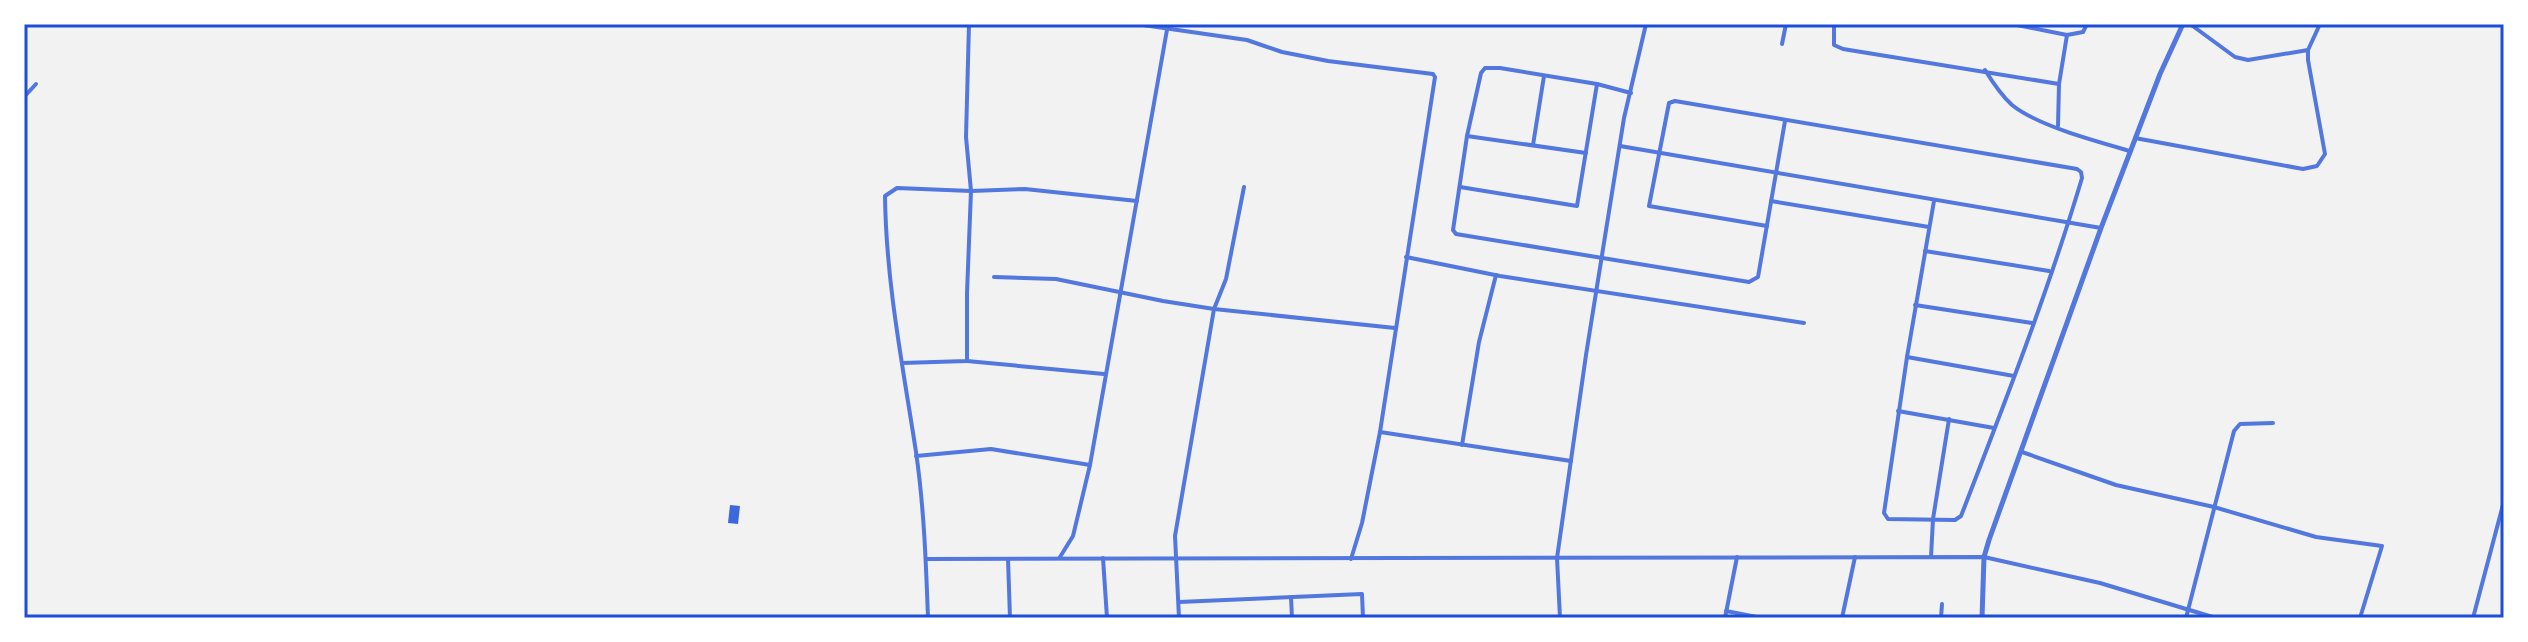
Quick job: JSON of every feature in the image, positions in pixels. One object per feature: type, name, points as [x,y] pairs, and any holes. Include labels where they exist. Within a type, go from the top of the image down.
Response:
[{"type":"street","points":[[967,361],[971,191],[966,137],[969,24]]},
{"type":"street","points":[[1136,24],[1247,40],[1282,52],[1328,61],[1433,74],[1436,81],[1380,432],[1362,523],[1351,559]]},
{"type":"street","points":[[1560,618],[1557,558],[1571,461],[1620,146],[1646,24]]},
{"type":"street","points":[[1782,44],[1786,24]]},
{"type":"street","points":[[1834,24],[1834,45],[1843,49],[2059,84]]},
{"type":"street","points":[[2012,24],[2067,35],[2083,32],[2087,24]]},
{"type":"street","points":[[1982,618],[1984,557],[2101,228],[2183,24]]},
{"type":"street","points":[[2190,24],[2235,57],[2248,60],[2308,50]]},
{"type":"street","points":[[2135,138],[2303,169],[2317,166],[2325,154],[2308,50],[2320,24]]},
{"type":"street","points":[[1059,558],[1073,536],[1090,465],[1167,27]]},
{"type":"street","points":[[2058,126],[2059,84],[2067,35]]},
{"type":"street","points":[[1631,93],[1597,84],[1485,68],[1481,73],[1467,136],[1453,230],[1456,234],[1749,282],[1758,277],[1785,121]]},
{"type":"street","points":[[1985,70],[1996,89],[2028,115],[2081,138],[2130,151]]},
{"type":"street","points":[[1532,145],[1544,76]]},
{"type":"street","points":[[24,97],[36,84]]},
{"type":"street","points":[[1460,187],[1577,206],[1597,84]]},
{"type":"street","points":[[1767,226],[1649,206],[1672,101],[2081,172],[2069,222],[2016,376],[1961,516],[1955,520],[1884,517],[1898,411],[1934,201]]},
{"type":"street","points":[[1467,136],[1586,153]]},
{"type":"street","points":[[1620,146],[2101,228]]},
{"type":"street","points":[[1179,618],[1175,536],[1214,309],[1226,279],[1244,187]]},
{"type":"street","points":[[928,618],[916,456],[886,250],[885,196],[897,188],[971,191],[1025,189],[1137,201]]},
{"type":"street","points":[[1771,201],[1929,227]]},
{"type":"street","points":[[1925,251],[2050,271]]},
{"type":"street","points":[[1406,257],[1496,275],[1804,323]]},
{"type":"street","points":[[24,267],[24,277]]},
{"type":"street","points":[[1462,445],[1479,342],[1496,275]]},
{"type":"street","points":[[994,277],[1056,279],[1214,309],[1395,328]]},
{"type":"street","points":[[1915,305],[2033,323]]},
{"type":"street","points":[[1907,357],[2016,376]]},
{"type":"street","points":[[902,363],[967,361],[1105,374]]},
{"type":"street","points":[[1898,411],[1995,429]]},
{"type":"street","points":[[1931,557],[1933,519],[1949,419]]},
{"type":"street","points":[[2186,618],[2234,431],[2240,424],[2273,423]]},
{"type":"street","points":[[1380,432],[1571,461]]},
{"type":"street","points":[[916,456],[991,449],[1090,465]]},
{"type":"street","points":[[2022,452],[2116,485],[2214,507],[2316,537],[2382,546],[2360,618]]},
{"type":"street","points":[[2473,618],[2504,501]]},
{"type":"street","points":[[1725,618],[1737,557]]},
{"type":"street","points":[[1842,618],[1855,557]]},
{"type":"street","points":[[926,559],[1984,557],[2100,583],[2216,618]]},
{"type":"street","points":[[1103,558],[1107,618]]},
{"type":"street","points":[[1008,559],[1010,618]]},
{"type":"street","points":[[1179,602],[1362,594],[1363,618]]},
{"type":"street","points":[[1291,597],[1292,618]]},
{"type":"street","points":[[1941,618],[1942,604]]},
{"type":"street","points":[[1726,611],[1762,618]]},
{"type":"building","points":[[730,505],[740,506],[738,524],[728,523]]}]
